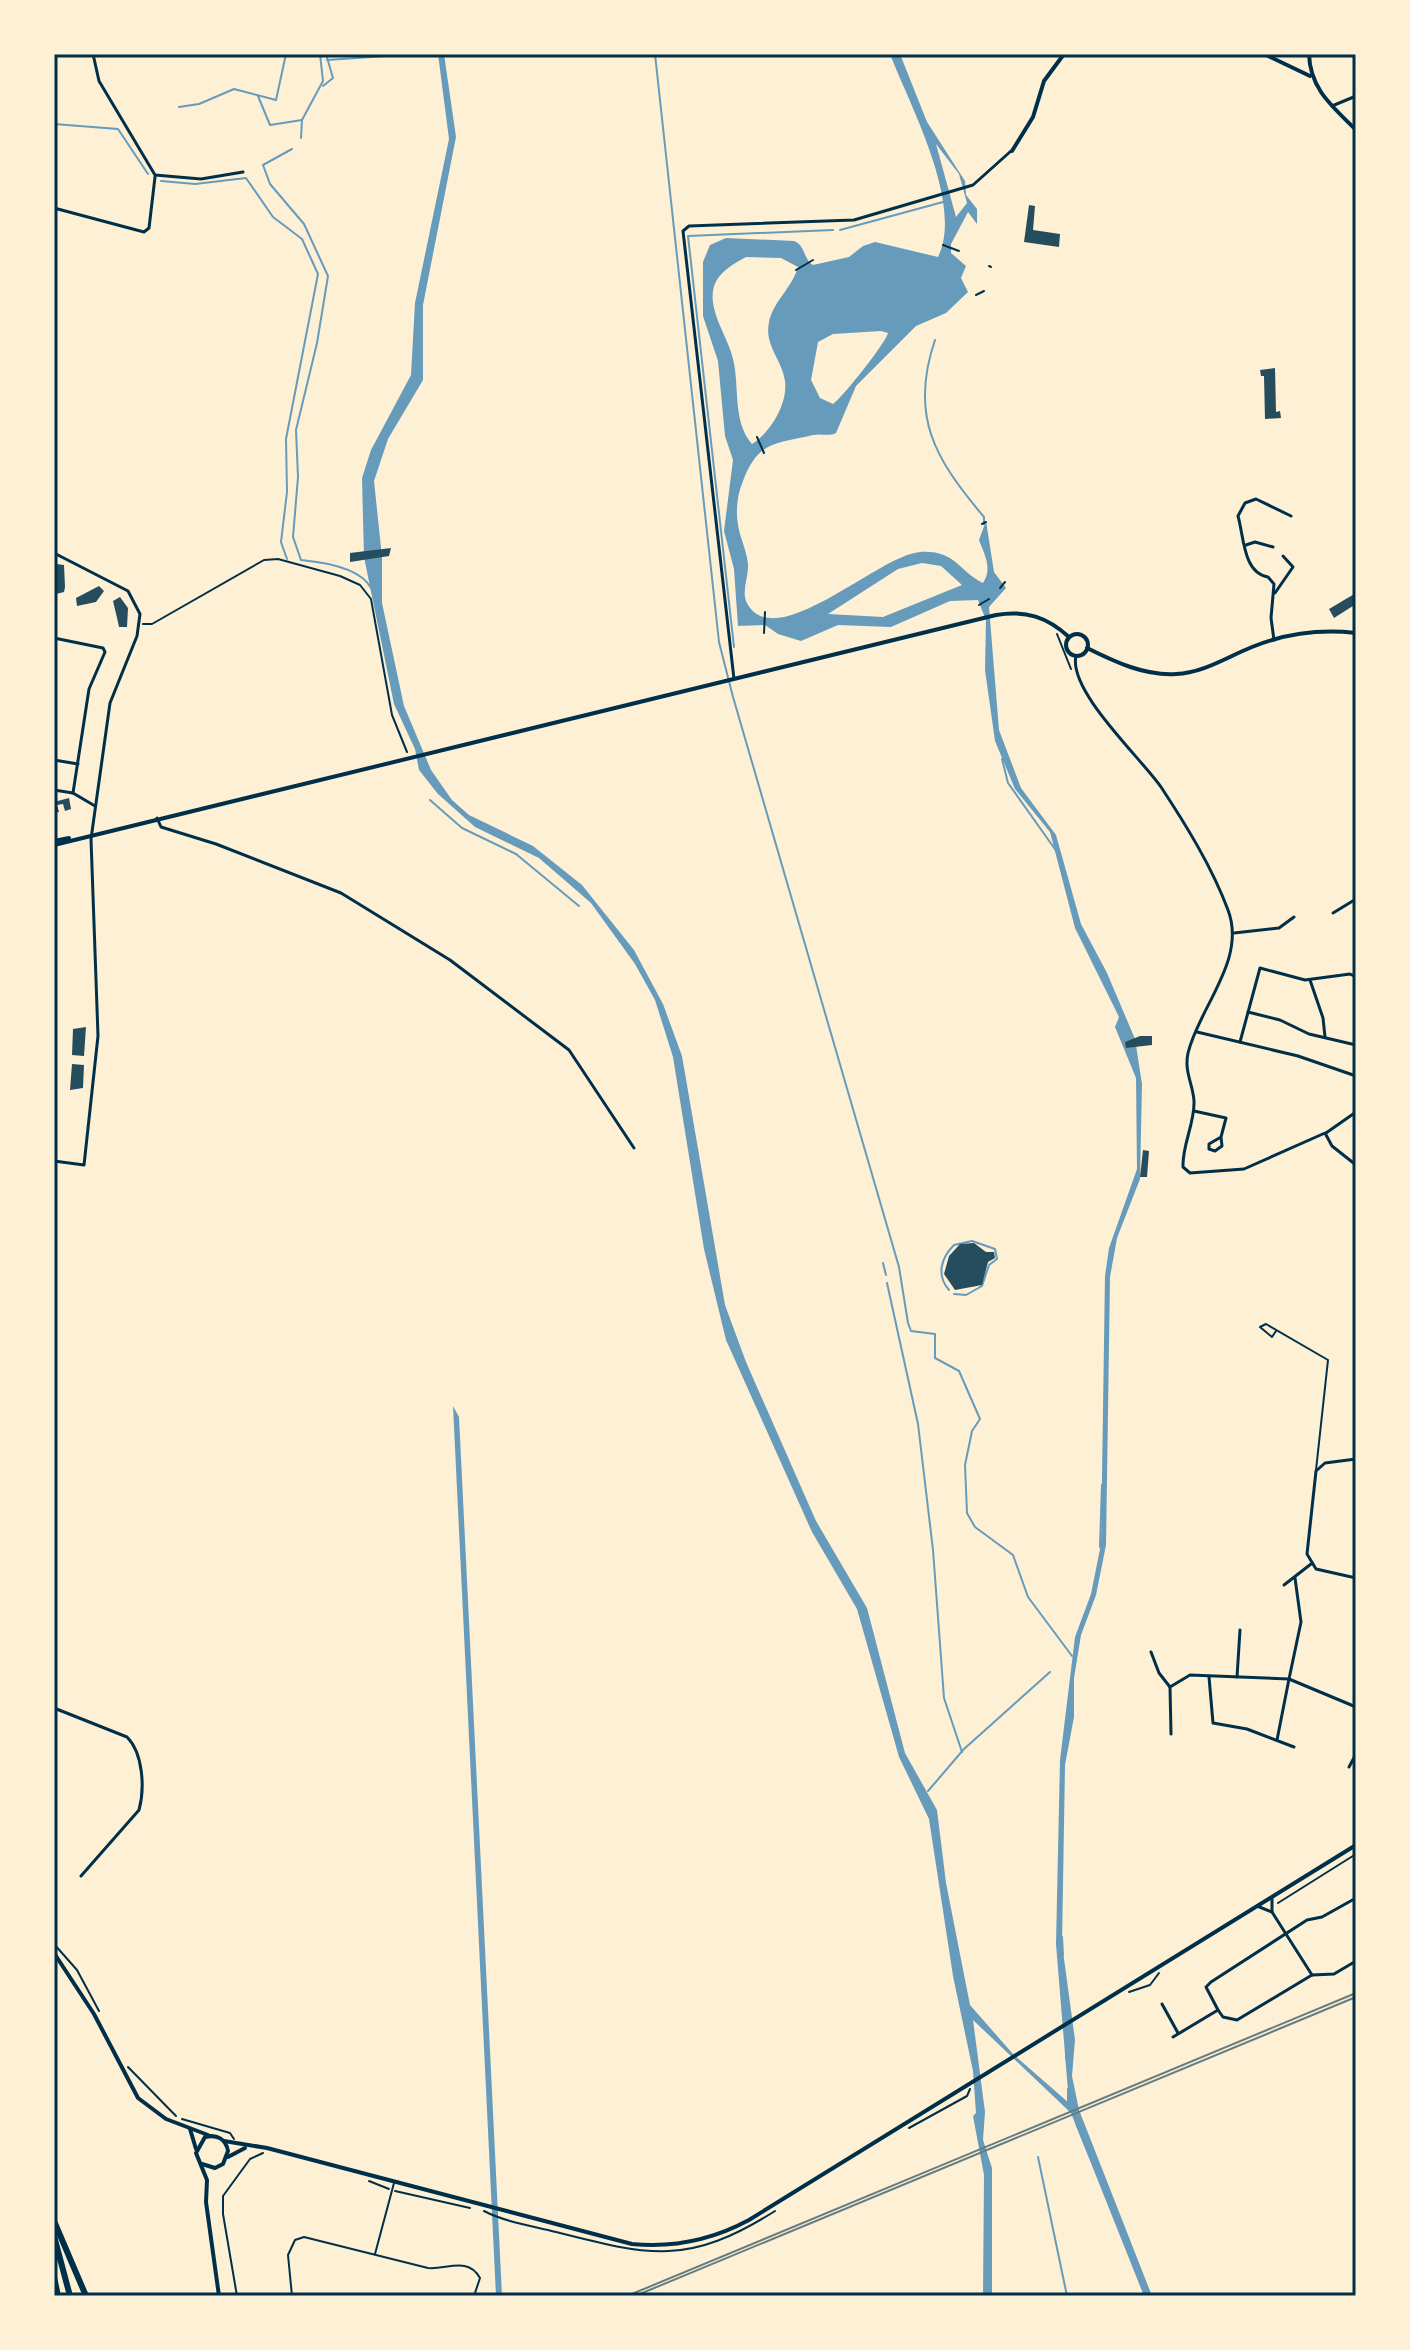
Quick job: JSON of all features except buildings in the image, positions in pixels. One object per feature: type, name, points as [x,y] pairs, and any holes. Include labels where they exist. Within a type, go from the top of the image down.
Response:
[{"type":"highway","points":[[54,2221],[86,2296]]},
{"type":"highway","points":[[54,2236],[70,2296]]},
{"type":"highway","points":[[54,2277],[58,2296]]},
{"type":"main road","points":[[1012,151],[1033,117],[1044,81],[1064,54]]},
{"type":"main road","points":[[1264,54],[1310,76],[1332,106],[1356,130]]},
{"type":"main road","points":[[1309,54],[1310,76]]},
{"type":"main road","points":[[54,843],[996,615],[1034,615],[1050,621],[1069,637],[1082,635],[1087,648],[1139,670],[1175,674],[1203,669],[1274,640],[1311,633],[1356,633]]},
{"type":"main road","points":[[1069,637],[1067,651],[1076,656],[1087,648]]},
{"type":"main road","points":[[54,1953],[94,2014],[138,2098],[166,2119],[236,2148],[251,2146],[632,2244],[666,2246],[706,2239],[749,2220],[1356,1845]]},
{"type":"main road","points":[[189,2127],[207,2180],[206,2202],[219,2296]]},
{"type":"main road","points":[[196,2149],[201,2140],[210,2136]]},
{"type":"main road","points":[[224,2141],[228,2151],[225,2161]]},
{"type":"main road","points":[[207,2180],[236,2148]]},
{"type":"main road","points":[[202,2164],[219,2167]]},
{"type":"street","points":[[54,208],[147,231],[155,175],[99,81],[93,54]]},
{"type":"street","points":[[1332,106],[1356,96]]},
{"type":"street","points":[[734,679],[682,233],[689,226],[835,223],[968,187],[1012,151]]},
{"type":"street","points":[[155,175],[201,179],[243,172]]},
{"type":"street","points":[[1274,640],[1274,584],[1250,567],[1238,516],[1245,503],[1256,499],[1291,516]]},
{"type":"street","points":[[1246,545],[1255,542],[1273,547]]},
{"type":"street","points":[[54,553],[128,591],[138,604],[140,624],[110,703],[92,833],[98,1036],[84,1165],[54,1161]]},
{"type":"street","points":[[1272,596],[1293,567],[1283,556]]},
{"type":"street","points":[[54,638],[103,648],[105,652],[89,689],[73,793]]},
{"type":"street","points":[[1076,656],[1075,669],[1104,717],[1152,775],[1213,875],[1233,933],[1229,956],[1186,1066],[1194,1111],[1183,1161],[1186,1171],[1221,1173],[1244,1169],[1325,1133],[1356,1112]]},
{"type":"street","points":[[54,760],[78,764]]},
{"type":"street","points":[[54,790],[73,793],[95,806]]},
{"type":"street","points":[[157,818],[161,827],[169,831],[216,844],[341,893],[450,960],[569,1050],[634,1148]]},
{"type":"street","points":[[1333,913],[1356,899]]},
{"type":"street","points":[[1233,933],[1279,928],[1294,917]]},
{"type":"street","points":[[1240,1042],[1260,968],[1310,980],[1350,974],[1356,977]]},
{"type":"street","points":[[1310,980],[1323,1018],[1325,1037]]},
{"type":"street","points":[[1248,1012],[1356,1045]]},
{"type":"street","points":[[1197,1032],[1298,1056],[1356,1076]]},
{"type":"street","points":[[1194,1111],[1226,1118],[1221,1137]]},
{"type":"street","points":[[1325,1133],[1332,1146],[1356,1165]]},
{"type":"street","points":[[1311,1564],[1307,1554],[1316,1471],[1325,1463],[1356,1459]]},
{"type":"street","points":[[1311,1564],[1356,1578]]},
{"type":"street","points":[[1284,1585],[1311,1564]]},
{"type":"street","points":[[1277,1740],[1301,1622],[1295,1578]]},
{"type":"street","points":[[1237,1677],[1240,1630]]},
{"type":"street","points":[[1151,1652],[1170,1687],[1171,1734]]},
{"type":"street","points":[[1170,1687],[1190,1675],[1289,1679],[1356,1707]]},
{"type":"street","points":[[1209,1677],[1213,1723],[1294,1747]]},
{"type":"street","points":[[54,1708],[127,1737],[135,1745],[139,1760],[142,1798],[139,1810],[81,1876]]},
{"type":"street","points":[[1349,1767],[1356,1754]]},
{"type":"street","points":[[1272,1897],[1273,1909],[1312,1975]]},
{"type":"street","points":[[1356,1898],[1286,1933],[1206,1987],[1223,2017],[1237,2020],[1312,1975],[1334,1974],[1356,1961]]},
{"type":"street","points":[[1257,1906],[1273,1909]]},
{"type":"street","points":[[1162,2004],[1178,2033]]},
{"type":"street","points":[[1173,2037],[1218,2010]]},
{"type":"lane","points":[[1276,1331],[1328,1360],[1316,1471]]},
{"type":"lane","points":[[375,2254],[395,2182]]},
{"type":"lane","points":[[292,2296],[288,2255],[295,2240],[315,2239],[428,2268],[439,2270],[454,2264],[469,2267],[480,2278],[474,2296]]},
{"type":"path","points":[[943,245],[959,251]]},
{"type":"path","points":[[796,270],[813,260]]},
{"type":"path","points":[[976,295],[984,291]]},
{"type":"path","points":[[757,437],[764,453]]},
{"type":"path","points":[[140,624],[152,624],[230,577],[271,559],[351,580],[371,599],[392,715],[409,757]]},
{"type":"path","points":[[1000,588],[1005,582]]},
{"type":"path","points":[[979,605],[989,599]]},
{"type":"path","points":[[764,633],[765,612]]},
{"type":"path","points":[[1051,628],[1061,640],[1071,669],[1075,669]]},
{"type":"path","points":[[1273,1909],[1356,1854]]},
{"type":"path","points":[[54,1944],[77,1970],[105,2023]]},
{"type":"path","points":[[1126,1994],[1150,1985],[1158,1974]]},
{"type":"path","points":[[127,2066],[172,2115],[230,2133],[236,2148],[249,2161]]},
{"type":"path","points":[[909,2128],[967,2096],[970,2086]]},
{"type":"path","points":[[237,2296],[222,2207],[225,2190],[249,2161],[267,2152]]},
{"type":"path","points":[[365,2180],[629,2251],[666,2253],[719,2242],[781,2207]]},
{"type":"water","points":[[438,54],[444,54],[456,137],[423,305],[423,380],[388,439],[374,481],[382,557],[382,603],[404,706],[431,770],[452,800],[469,815],[533,846],[582,885],[634,950],[663,1004],[682,1056],[725,1305],[746,1362],[816,1521],[867,1608],[905,1753],[937,1810],[946,1883],[970,2005],[1013,2054],[1069,2103],[1056,1944],[1060,1760],[1075,1637],[1091,1594],[1101,1544],[1105,1276],[1109,1248],[1137,1169],[1136,1078],[1115,1027],[1119,1017],[1075,928],[1050,832],[1015,789],[995,741],[985,670],[986,620],[978,600],[950,601],[891,627],[838,625],[801,641],[778,634],[765,625],[738,626],[734,569],[724,531],[733,460],[725,436],[718,361],[703,316],[703,262],[710,245],[726,238],[794,241],[813,265],[849,257],[863,246],[875,242],[938,257],[944,235],[940,183],[921,127],[890,54],[900,54],[927,122],[965,181],[966,195],[977,209],[977,224],[968,212],[951,244],[951,253],[966,266],[961,278],[968,292],[946,313],[916,326],[856,386],[836,433],[788,440],[762,451],[749,468],[741,487],[737,521],[748,564],[745,590],[748,605],[762,617],[782,617],[805,610],[880,568],[920,552],[942,554],[983,583],[987,566],[979,540],[986,521],[994,572],[1006,588],[989,607],[999,730],[1021,788],[1056,835],[1081,924],[1107,973],[1135,1039],[1142,1084],[1140,1179],[1117,1238],[1110,1277],[1106,1545],[1096,1595],[1081,1635],[1074,1678],[1074,1717],[1065,1765],[1062,1944],[1075,2040],[1072,2076],[1079,2110],[1152,2296],[1144,2296],[1071,2113],[973,2020],[985,2112],[983,2140],[992,2168],[992,2296],[983,2296],[984,2175],[973,2116],[976,2113],[973,2071],[953,1976],[929,1819],[899,1757],[857,1609],[812,1532],[726,1340],[704,1249],[673,1057],[655,1000],[635,964],[591,903],[539,858],[475,827],[438,794],[419,770],[415,749],[394,704],[364,557],[362,478],[371,450],[411,375],[415,303],[449,139]],"holes":[[[936,144],[959,174],[967,203],[956,217]],[[746,257],[781,258],[798,267],[774,308],[768,331],[785,381],[784,399],[771,425],[752,444],[739,414],[733,359],[713,305],[714,286],[727,269]],[[888,333],[863,370],[833,404],[820,398],[811,380],[818,342],[833,334]],[[922,563],[941,566],[962,585],[883,617],[828,614],[898,569]]]},
{"type":"water","points":[[453,1406],[459,1417],[502,2296],[496,2296]]},
{"type":"waterway","points":[[179,107],[199,104],[234,89],[276,100],[286,54]]},
{"type":"waterway","points":[[301,138],[302,120],[323,81],[320,54]]},
{"type":"waterway","points":[[323,86],[333,78],[326,54]]},
{"type":"waterway","points":[[327,60],[416,54]]},
{"type":"waterway","points":[[655,54],[719,642],[733,697],[899,1267],[908,1323],[911,1331],[935,1334],[935,1358],[959,1371],[980,1419],[972,1431],[965,1465],[967,1513],[975,1527],[1013,1555],[1028,1597],[1072,1656]]},
{"type":"waterway","points":[[258,96],[270,125],[302,120]]},
{"type":"waterway","points":[[54,124],[118,129],[148,174]]},
{"type":"waterway","points":[[292,149],[263,165],[270,184],[304,224],[328,276],[317,343],[296,430],[298,477],[293,537],[301,560],[350,570],[371,588]]},
{"type":"waterway","points":[[161,181],[195,184],[246,178],[273,217],[302,239],[318,274],[286,439],[287,492],[281,542],[287,559]]},
{"type":"waterway","points":[[840,230],[943,202]]},
{"type":"waterway","points":[[734,647],[688,236],[833,230]]},
{"type":"waterway","points":[[935,340],[925,392],[931,435],[952,476],[984,517],[984,524]]},
{"type":"waterway","points":[[1002,759],[1008,783],[1057,852]]},
{"type":"waterway","points":[[430,800],[462,828],[516,854],[579,906]]},
{"type":"waterway","points":[[949,1290],[941,1273],[946,1255],[954,1245],[972,1241],[995,1249],[997,1259],[989,1265],[982,1286],[966,1295],[954,1294]]},
{"type":"waterway","points":[[883,1263],[886,1275]]},
{"type":"waterway","points":[[887,1283],[918,1424],[933,1550],[944,1698],[962,1752]]},
{"type":"waterway","points":[[1100,1547],[1102,1485]]},
{"type":"waterway","points":[[928,1791],[964,1749],[1050,1672]]},
{"type":"waterway","points":[[1062,1937],[1063,1955]]},
{"type":"waterway","points":[[1066,2029],[1066,2059]]},
{"type":"waterway","points":[[1068,2089],[1068,2103]]},
{"type":"waterway","points":[[1076,2123],[1092,2162]]},
{"type":"waterway","points":[[1038,2157],[1067,2296]]},
{"type":"tram line","points":[[627,2296],[1356,1993]]},
{"type":"railway","points":[[635,2296],[1356,1997]]}]
